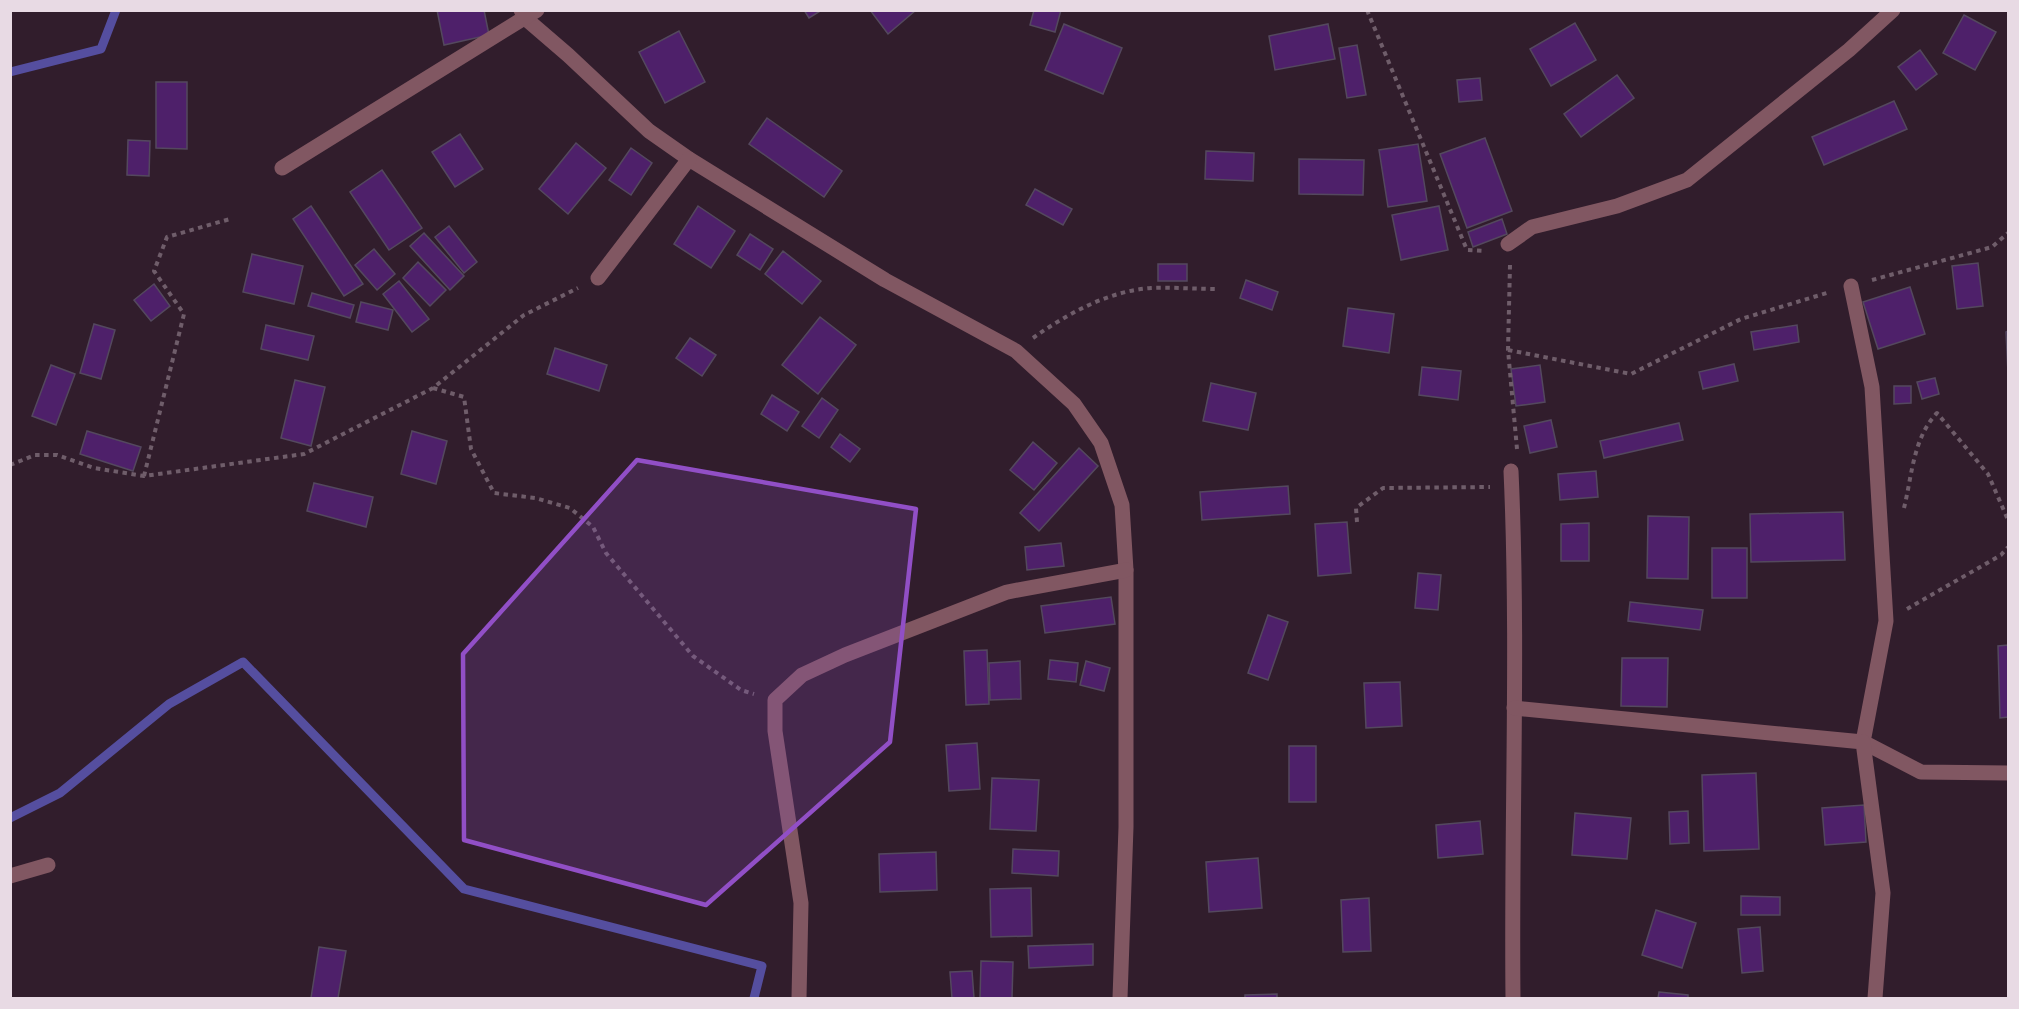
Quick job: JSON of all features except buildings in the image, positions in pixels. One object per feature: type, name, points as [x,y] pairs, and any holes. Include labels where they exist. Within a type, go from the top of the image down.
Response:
[{"type":"street","points":[[1508,244],[1532,227],[1617,206],[1687,180],[1849,50],[1893,10]]},
{"type":"street","points":[[282,168],[528,13],[568,55],[649,131],[689,159],[885,280],[1016,351],[1074,404],[1101,444],[1122,505],[1126,570],[1126,827],[1120,999]]},
{"type":"street","points":[[598,278],[689,159]]},
{"type":"street","points":[[1851,286],[1872,387],[1886,621],[1863,742],[1883,893],[1875,999]]},
{"type":"street","points":[[1512,471],[1513,999]]},
{"type":"street","points":[[799,999],[801,903],[775,731],[775,700],[802,675],[845,655],[1007,592],[1126,570]]},
{"type":"street","points":[[1514,708],[1863,742],[1921,771],[2008,773]]},
{"type":"street","points":[[10,876],[48,865]]},
{"type":"path","points":[[1357,522],[1356,508],[1383,488],[1501,487],[1512,471],[1517,451],[1508,350],[1512,281],[1508,244],[1485,251],[1467,250],[1367,10]]},
{"type":"path","points":[[144,476],[184,314],[154,271],[167,237],[230,219]]},
{"type":"path","points":[[1508,350],[1631,374],[1741,319],[1992,247],[2008,233]]},
{"type":"path","points":[[10,465],[35,455],[57,455],[94,468],[144,476],[304,454],[433,388],[524,315],[598,278]]},
{"type":"path","points":[[1016,351],[1069,315],[1112,297],[1150,288],[1216,290]]},
{"type":"path","points":[[433,388],[464,397],[471,449],[494,493],[536,498],[570,508],[593,527],[606,552],[693,656],[741,690],[775,700]]},
{"type":"path","points":[[1903,513],[1915,455],[1928,422],[1937,413],[1988,474],[2008,520]]},
{"type":"path","points":[[1886,621],[2001,555],[2008,547]]},
{"type":"highlighted area","points":[[637,460],[916,509],[890,742],[706,905],[464,840],[463,654]]},
{"type":"waterway","points":[[10,72],[101,49],[116,10]]},
{"type":"waterway","points":[[10,818],[60,793],[169,704],[243,662],[464,889],[762,966],[754,998]]}]
